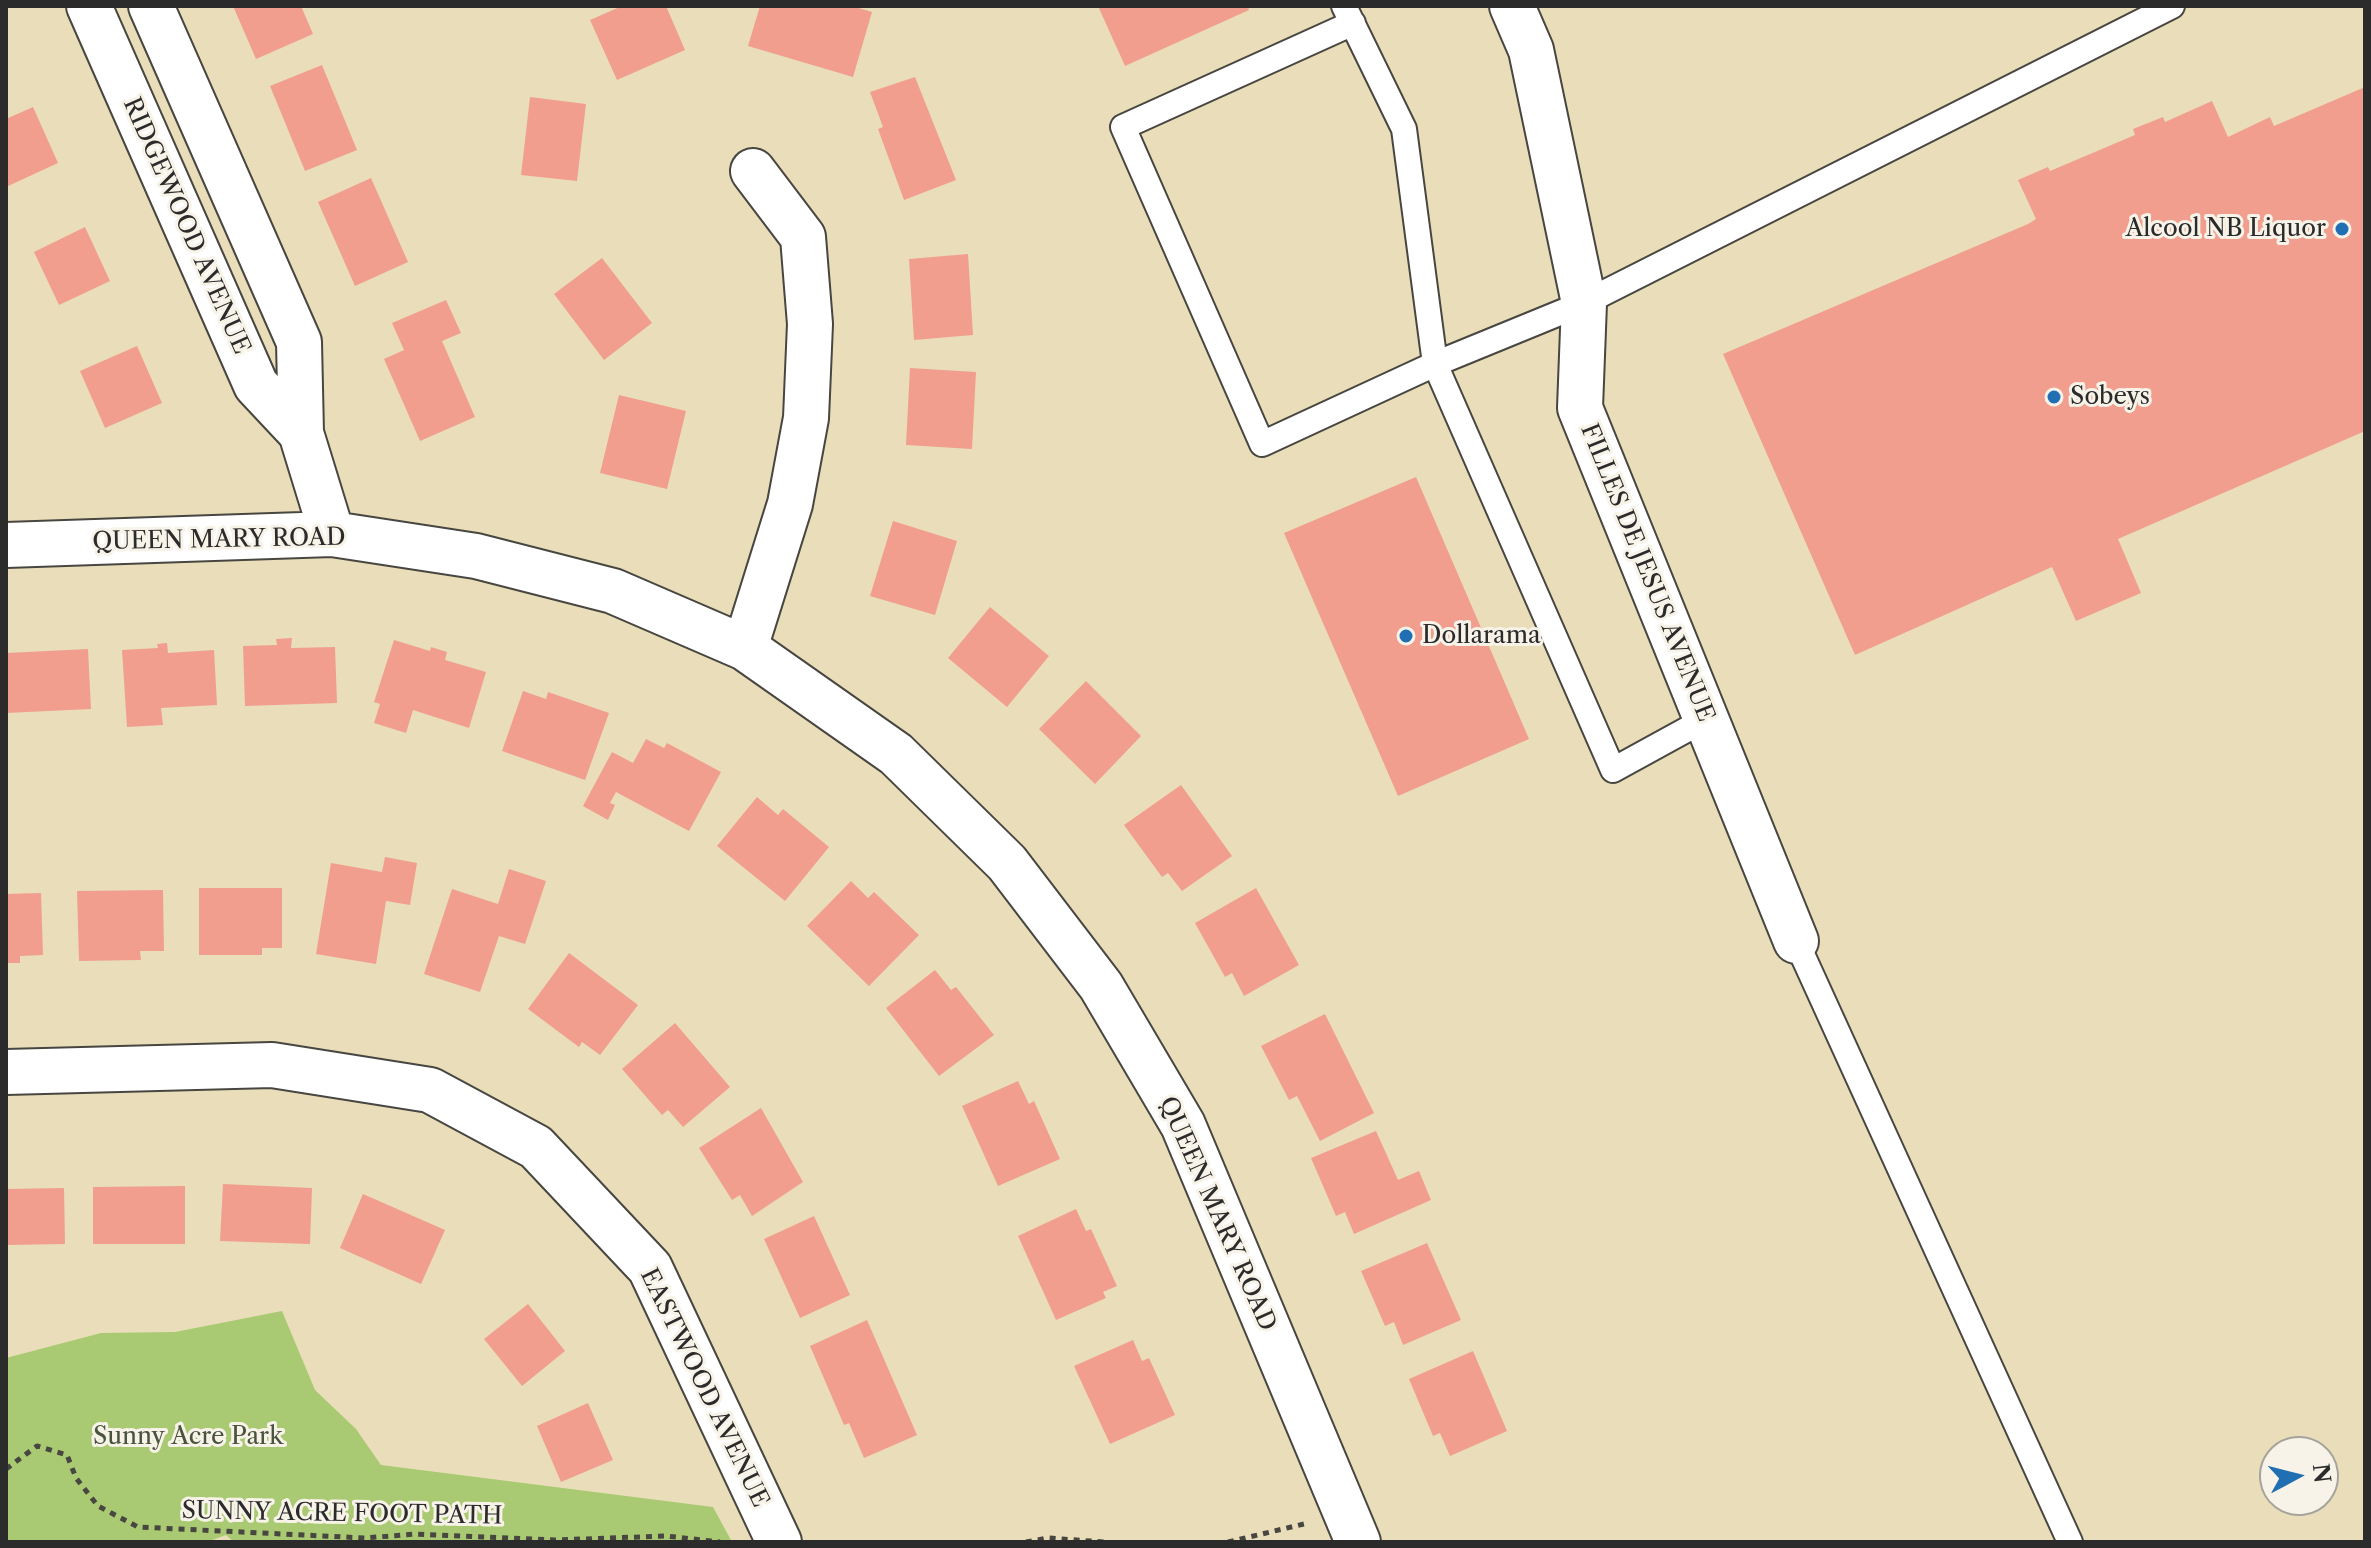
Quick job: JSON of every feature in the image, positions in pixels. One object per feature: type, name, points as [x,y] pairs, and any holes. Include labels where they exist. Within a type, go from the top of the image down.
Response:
[{"type":"street","name":"RIDGEWOOD AVENUE","points":[[89,6],[256,385],[301,433]]},
{"type":"street","name":"RIDGEWOOD AVENUE","points":[[151,6],[299,342],[301,433],[332,534]]},
{"type":"street","name":"FILLES DE JESUS AVENUE","points":[[1512,6],[1531,50],[1584,303],[1580,408],[1796,941]]},
{"type":"street","points":[[745,648],[790,504],[806,418],[810,324],[803,237],[753,171]]},
{"type":"street","name":"QUEEN MARY ROAD","points":[[6,545],[332,534],[476,556],[613,591],[745,648],[896,754],[1007,863],[1101,986],[1183,1125],[1352,1528]]},
{"type":"street","name":"EASTWOOD AVENUE","points":[[6,1072],[272,1065],[430,1090],[536,1147],[650,1268],[779,1542]]},
{"type":"lane","points":[[1706,719],[1613,770],[1435,364],[1404,129],[1349,15],[1123,127],[1262,444],[1435,364],[1584,303],[2172,6]]},
{"type":"lane","points":[[1796,941],[2070,1542]]},
{"type":"path","name":"SUNNY ACRE FOOT PATH","points":[[6,1469],[37,1446],[67,1455],[76,1478],[98,1506],[138,1527],[365,1538],[415,1534],[555,1540],[666,1536],[720,1542]]},
{"type":"path","points":[[1228,1542],[1268,1535],[1352,1528]]},
{"type":"path","points":[[1026,1542],[1048,1538],[1105,1542]]},
{"type":"green space","name":"Sunny Acre Park","points":[[282,1311],[315,1390],[356,1429],[381,1465],[713,1507],[732,1542],[234,1542],[226,1535],[207,1542],[6,1542],[6,1358],[101,1333],[175,1332]]},
{"type":"building","points":[[233,6],[301,6],[313,34],[256,59]]},
{"type":"building","points":[[622,6],[666,6],[685,50],[617,80],[590,20]]},
{"type":"building","points":[[760,6],[852,6],[872,12],[853,77],[748,46]]},
{"type":"building","points":[[1098,6],[1248,6],[1249,10],[1125,66]]},
{"type":"building","points":[[322,65],[357,150],[305,171],[270,86]]},
{"type":"building","points":[[915,77],[956,180],[904,200],[878,129],[883,127],[870,92]]},
{"type":"building","name":"Sobeys","points":[[2365,87],[2365,431],[2118,539],[2141,593],[2076,621],[2052,567],[1855,655],[1723,354],[2028,224],[2036,219],[2018,180],[2048,167],[2050,171],[2135,135],[2133,129],[2163,117],[2165,122],[2212,101],[2228,137],[2270,117],[2274,126]]},
{"type":"building","points":[[530,97],[586,104],[577,181],[521,175]]},
{"type":"building","points":[[33,107],[58,163],[6,187],[6,119]]},
{"type":"building","points":[[371,178],[408,262],[355,286],[318,202]]},
{"type":"building","points":[[85,227],[110,281],[59,305],[34,252]]},
{"type":"building","points":[[968,254],[973,335],[914,340],[909,259]]},
{"type":"building","points":[[602,258],[652,323],[604,360],[554,294]]},
{"type":"building","points":[[446,300],[461,333],[442,341],[475,417],[420,441],[384,359],[404,350],[392,323]]},
{"type":"building","points":[[137,346],[162,403],[105,428],[80,371]]},
{"type":"building","points":[[910,368],[976,372],[972,449],[906,445]]},
{"type":"building","points":[[619,395],[686,411],[667,489],[600,473]]},
{"type":"building","name":"Dollarama","points":[[1416,477],[1529,739],[1398,796],[1284,533]]},
{"type":"building","points":[[893,521],[957,541],[935,615],[870,596]]},
{"type":"building","points":[[990,607],[1049,656],[1007,707],[948,658]]},
{"type":"building","points":[[292,638],[291,648],[335,647],[337,703],[245,706],[243,646],[277,645],[276,639]]},
{"type":"building","points":[[394,640],[430,651],[431,647],[447,652],[445,660],[486,672],[469,728],[413,710],[406,733],[374,723],[380,704],[374,702]]},
{"type":"building","points":[[167,643],[168,653],[214,650],[217,705],[161,708],[163,725],[127,727],[122,650],[158,648],[157,644]]},
{"type":"building","points":[[88,649],[91,709],[6,713],[6,653]]},
{"type":"building","points":[[1086,681],[1141,736],[1095,784],[1039,729]]},
{"type":"building","points":[[523,691],[546,699],[548,692],[609,713],[585,780],[502,751]]},
{"type":"building","points":[[646,739],[664,748],[667,743],[721,772],[689,831],[616,792],[610,803],[615,805],[608,820],[583,806],[612,752],[633,763]]},
{"type":"building","points":[[1181,785],[1232,856],[1182,891],[1168,873],[1162,877],[1124,825]]},
{"type":"building","points":[[757,797],[778,815],[783,809],[829,847],[785,901],[717,846]]},
{"type":"building","points":[[385,857],[417,863],[410,905],[386,901],[376,964],[316,954],[331,863],[382,872]]},
{"type":"building","points":[[509,869],[546,881],[525,944],[499,936],[480,992],[424,974],[452,889],[498,904]]},
{"type":"building","points":[[851,881],[868,898],[874,892],[919,935],[869,986],[807,926]]},
{"type":"building","points":[[199,888],[282,888],[282,948],[262,948],[262,955],[199,955]]},
{"type":"building","points":[[1256,888],[1299,965],[1244,996],[1232,973],[1225,977],[1195,923]]},
{"type":"building","points":[[163,890],[164,951],[140,951],[141,960],[79,961],[77,891]]},
{"type":"building","points":[[41,893],[43,955],[20,956],[20,963],[6,963],[6,894]]},
{"type":"building","points":[[569,953],[638,1005],[600,1055],[582,1042],[579,1047],[528,1009]]},
{"type":"building","points":[[935,970],[951,990],[956,987],[994,1035],[939,1076],[886,1008]]},
{"type":"building","points":[[1325,1014],[1374,1113],[1320,1141],[1297,1096],[1289,1100],[1261,1046]]},
{"type":"building","points":[[675,1023],[730,1087],[683,1127],[668,1110],[662,1115],[622,1069]]},
{"type":"building","points":[[1018,1081],[1029,1104],[1034,1101],[1060,1159],[998,1186],[962,1106]]},
{"type":"building","points":[[761,1108],[803,1182],[752,1216],[740,1195],[732,1200],[699,1148]]},
{"type":"building","points":[[1376,1131],[1398,1180],[1419,1171],[1431,1200],[1354,1234],[1345,1212],[1336,1216],[1311,1158]]},
{"type":"building","points":[[223,1184],[312,1188],[310,1244],[220,1241]]},
{"type":"building","points":[[185,1186],[185,1244],[93,1244],[93,1187]]},
{"type":"building","points":[[64,1188],[65,1244],[6,1245],[6,1189]]},
{"type":"building","points":[[363,1194],[445,1230],[421,1284],[340,1248]]},
{"type":"building","points":[[1076,1209],[1086,1231],[1091,1229],[1117,1286],[1103,1292],[1106,1298],[1056,1320],[1018,1236]]},
{"type":"building","points":[[814,1216],[850,1295],[800,1318],[764,1239]]},
{"type":"building","points":[[1427,1243],[1461,1320],[1403,1345],[1394,1322],[1385,1326],[1361,1271]]},
{"type":"building","points":[[528,1304],[565,1351],[522,1386],[484,1339]]},
{"type":"building","points":[[867,1320],[917,1435],[864,1458],[849,1423],[844,1425],[810,1346]]},
{"type":"building","points":[[1133,1340],[1142,1361],[1149,1358],[1175,1415],[1110,1444],[1074,1366]]},
{"type":"building","points":[[1473,1351],[1507,1431],[1450,1456],[1440,1433],[1433,1436],[1409,1379]]},
{"type":"building","points":[[588,1403],[613,1460],[561,1482],[537,1426]]},
{"type":"place","name":"Alcool NB Liquor","points":[[2342,229]]},
{"type":"place","name":"Sobeys","points":[[2054,397]]},
{"type":"place","name":"Dollarama","points":[[1406,636]]}]
